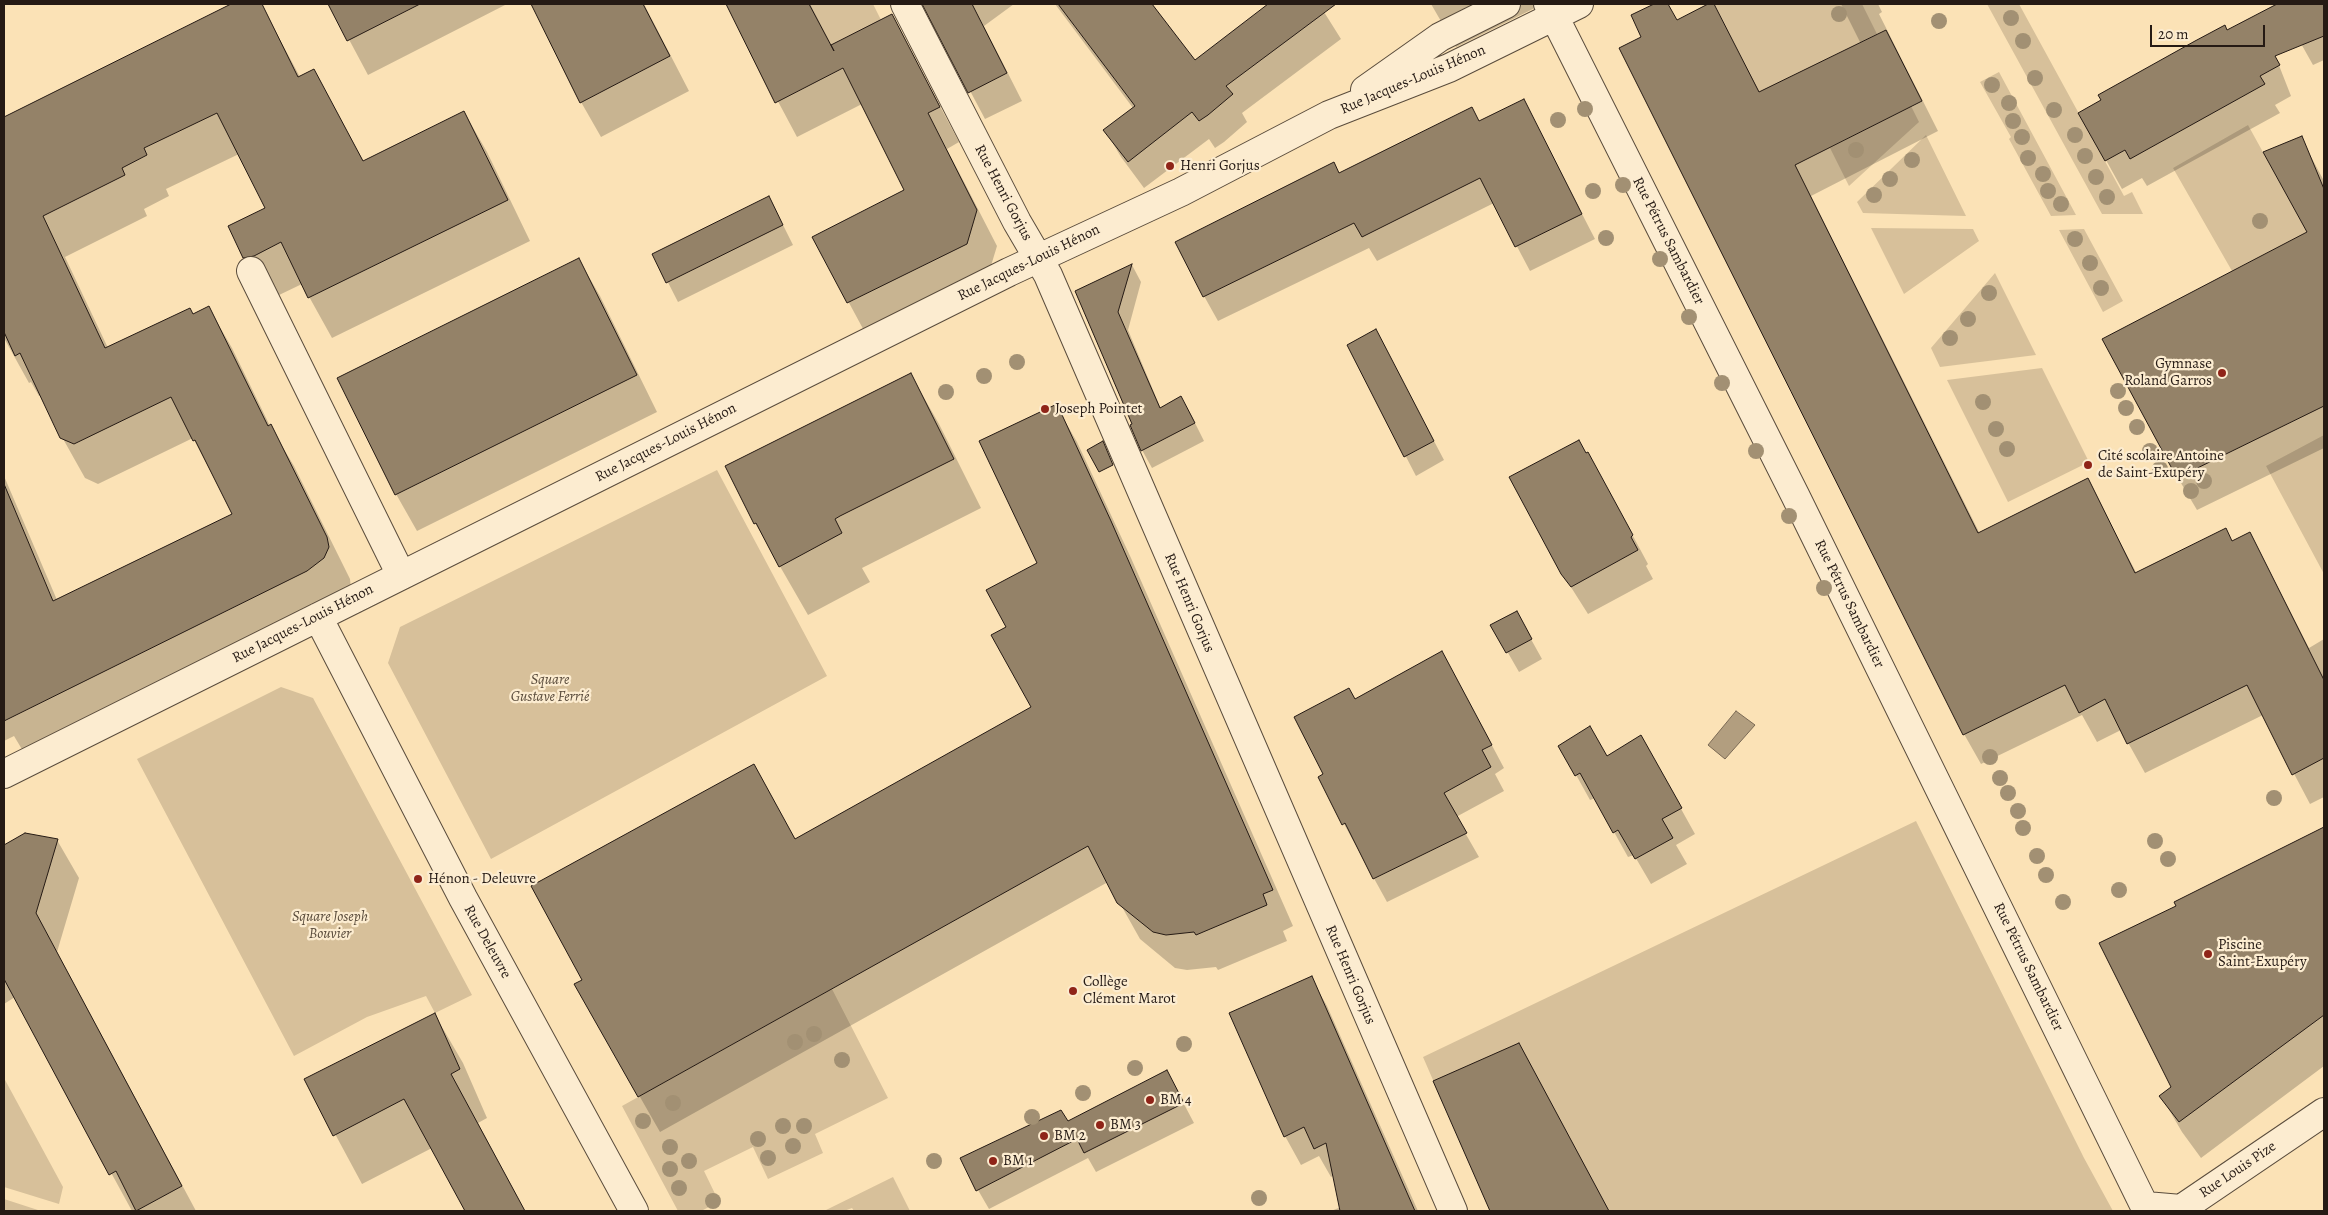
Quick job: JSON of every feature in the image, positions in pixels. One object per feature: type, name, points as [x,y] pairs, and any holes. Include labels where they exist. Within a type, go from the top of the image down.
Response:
[{"type":"street","name":"Rue Henri Gorjus","points":[[905,4],[1017,222],[1048,274],[1454,1211]]},
{"type":"street","name":"Rue Jacques-Louis Hénon","points":[[1329,115],[1440,36],[1506,4]]},
{"type":"street","name":"Rue Jacques-Louis Hénon","points":[[4,774],[1038,258],[1181,192],[1329,115],[1449,68],[1551,10],[1578,4]]},
{"type":"street","name":"Rue Pétrus Sambardier","points":[[1551,10],[1795,495],[2146,1208]]},
{"type":"street","points":[[251,271],[401,575]]},
{"type":"street","name":"Rue Deleuvre","points":[[318,616],[463,898],[634,1211]]},
{"type":"street","name":"Rue Louis Pize","points":[[2146,1208],[2180,1209],[2324,1112]]},
{"type":"green space","points":[[809,4],[873,4],[881,20],[833,48]]},
{"type":"green space","points":[[1714,4],[1862,4],[1877,34],[1759,93]]},
{"type":"green space","points":[[1987,4],[2019,4],[2124,196],[2132,192],[2143,214],[2102,214]]},
{"type":"green space","points":[[1999,72],[2076,215],[2051,216],[2009,139],[2011,137],[1980,82]]},
{"type":"green space","points":[[1911,106],[1919,122],[1849,186],[1830,148]]},
{"type":"green space","points":[[2248,125],[2307,232],[2232,271],[2173,168]]},
{"type":"green space","points":[[1926,135],[1966,216],[1863,213],[1857,202]]},
{"type":"green space","points":[[1871,228],[1973,229],[1979,241],[1904,294]]},
{"type":"green space","points":[[2084,229],[2123,301],[2103,312],[2059,230]]},
{"type":"green space","points":[[1995,273],[2036,355],[1940,367],[1931,348]]},
{"type":"green space","points":[[2042,368],[2089,462],[2008,502],[1947,380]]},
{"type":"green space","points":[[2324,435],[2324,574],[2266,466]]},
{"type":"green space","name":"Square Gustave Ferrié","points":[[717,470],[827,676],[491,859],[388,663],[400,627]]},
{"type":"green space","name":"Square Joseph Bouvier","points":[[281,687],[313,698],[472,995],[435,1013],[426,996],[367,1017],[294,1056],[137,759]]},
{"type":"green space","points":[[1916,821],[2084,1158],[2113,1211],[1490,1211],[1423,1057]]},
{"type":"green space","points":[[832,989],[888,1098],[815,1134],[823,1153],[768,1179],[753,1147],[704,1171],[719,1202],[701,1211],[678,1211],[622,1106]]},
{"type":"green space","points":[[4,1078],[63,1187],[59,1204],[4,1187]]},
{"type":"green space","points":[[893,1177],[910,1211],[854,1211],[852,1208],[844,1211],[824,1211]]},
{"type":"green space","points":[[4,1199],[41,1211],[4,1211]]},
{"type":"shaded area","points":[[1736,711],[1755,725],[1725,759],[1708,745]]},
{"type":"building","points":[[231,4],[262,4],[298,77],[314,69],[363,161],[464,111],[508,200],[308,298],[281,242],[254,256],[243,258],[228,226],[265,208],[217,113],[144,148],[147,155],[122,168],[125,175],[43,216],[105,348],[190,308],[193,314],[209,306],[268,426],[271,424],[327,537],[329,547],[324,558],[307,571],[4,721],[4,484],[53,601],[232,514],[171,397],[74,444],[60,438],[20,353],[15,356],[4,332],[4,117]]},
{"type":"building","points":[[328,4],[420,4],[347,41]]},
{"type":"building","points":[[531,4],[643,4],[670,56],[580,103]]},
{"type":"building","points":[[726,4],[809,4],[834,51],[831,45],[892,14],[940,107],[928,113],[977,210],[967,244],[847,303],[812,237],[904,190],[843,68],[775,103]]},
{"type":"building","points":[[922,4],[972,4],[1007,73],[968,93]]},
{"type":"building","points":[[1058,4],[1152,4],[1195,60],[1268,4],[1336,4],[1226,86],[1233,94],[1208,115],[1199,121],[1192,112],[1128,162],[1103,130],[1135,106]]},
{"type":"building","points":[[1654,4],[1668,4],[1677,20],[1708,4],[1714,4],[1759,92],[1886,30],[1922,101],[1795,165],[1978,533],[2088,478],[2135,573],[2226,528],[2232,541],[2250,532],[2324,680],[2324,758],[2292,775],[2247,685],[2127,744],[2105,699],[2079,713],[2065,685],[1963,735],[1619,48],[1641,37],[1631,15]]},
{"type":"building","points":[[2277,4],[2324,4],[2324,36],[2275,56],[2280,65],[2260,76],[2265,84],[2130,159],[2125,150],[2105,161],[2078,113],[2101,100],[2098,95],[2195,41],[2225,25],[2227,30]]},
{"type":"building","points":[[1524,99],[1582,214],[1515,247],[1480,178],[1362,237],[1354,223],[1203,297],[1175,242],[1334,162],[1339,173],[1472,107],[1479,121]]},
{"type":"building","name":"Gymnase Roland Garros","points":[[2302,136],[2324,189],[2324,406],[2177,478],[2102,339],[2307,232],[2263,152]]},
{"type":"building","points":[[769,196],[783,225],[666,283],[652,254]]},
{"type":"building","points":[[579,258],[637,375],[395,495],[337,378]]},
{"type":"building","points":[[1132,264],[1118,312],[1160,408],[1181,396],[1195,423],[1141,451],[1130,425],[1132,424],[1075,291]]},
{"type":"building","points":[[1376,329],[1434,441],[1404,457],[1347,345]]},
{"type":"building","points":[[911,373],[954,459],[835,519],[842,533],[779,567],[756,523],[754,524],[725,466]]},
{"type":"building","points":[[1057,404],[1111,521],[1273,890],[1263,894],[1267,905],[1196,935],[1194,932],[1166,935],[1153,932],[1117,903],[1088,846],[638,1097],[574,984],[582,980],[531,886],[754,764],[795,839],[1031,707],[991,635],[1006,627],[986,590],[1037,563],[979,441]]},
{"type":"building","points":[[1579,440],[1586,453],[1588,452],[1633,535],[1631,537],[1638,550],[1571,587],[1561,574],[1509,477]]},
{"type":"building","points":[[1103,441],[1113,465],[1099,472],[1087,450]]},
{"type":"building","points":[[1517,611],[1532,639],[1506,653],[1490,625]]},
{"type":"building","points":[[1442,651],[1492,745],[1482,750],[1491,767],[1444,793],[1467,833],[1373,879],[1345,823],[1342,825],[1318,777],[1323,774],[1294,717],[1349,688],[1355,699]]},
{"type":"building","points":[[1590,726],[1607,756],[1641,735],[1682,808],[1662,819],[1673,838],[1635,859],[1618,830],[1613,833],[1580,773],[1575,776],[1558,746]]},
{"type":"building","name":"Piscine Saint-Exupéry","points":[[2324,827],[2324,1015],[2179,1122],[2159,1096],[2171,1087],[2099,943],[2176,906],[2174,902]]},
{"type":"building","points":[[25,833],[58,839],[36,913],[182,1186],[136,1211],[116,1171],[109,1175],[4,979],[4,845]]},
{"type":"building","points":[[1312,976],[1415,1211],[1340,1211],[1326,1143],[1314,1149],[1304,1127],[1284,1137],[1229,1013]]},
{"type":"building","points":[[435,1013],[460,1069],[451,1074],[525,1211],[465,1211],[404,1099],[333,1136],[304,1079]]},
{"type":"building","points":[[1519,1043],[1609,1211],[1490,1211],[1433,1081]]},
{"type":"building","points":[[1167,1070],[1184,1103],[1084,1153],[1077,1139],[976,1191],[960,1158],[1061,1110],[1068,1121]]},
{"type":"place","name":"Henri Gorjus","points":[[1170,166]]},
{"type":"place","name":"Gymnase Roland Garros","points":[[2222,373]]},
{"type":"place","name":"Joseph Pointet","points":[[1045,409]]},
{"type":"place","name":"Cité scolaire Antoine de Saint-Exupéry","points":[[2088,465]]},
{"type":"place","name":"Hénon - Deleuvre","points":[[418,879]]},
{"type":"place","name":"Piscine Saint-Exupéry","points":[[2208,954]]},
{"type":"place","name":"Collège Clément Marot","points":[[1073,991]]},
{"type":"place","name":"BM 4","points":[[1150,1100]]},
{"type":"place","name":"BM 3","points":[[1100,1125]]},
{"type":"place","name":"BM 2","points":[[1044,1136]]},
{"type":"place","name":"BM 1","points":[[993,1161]]}]
